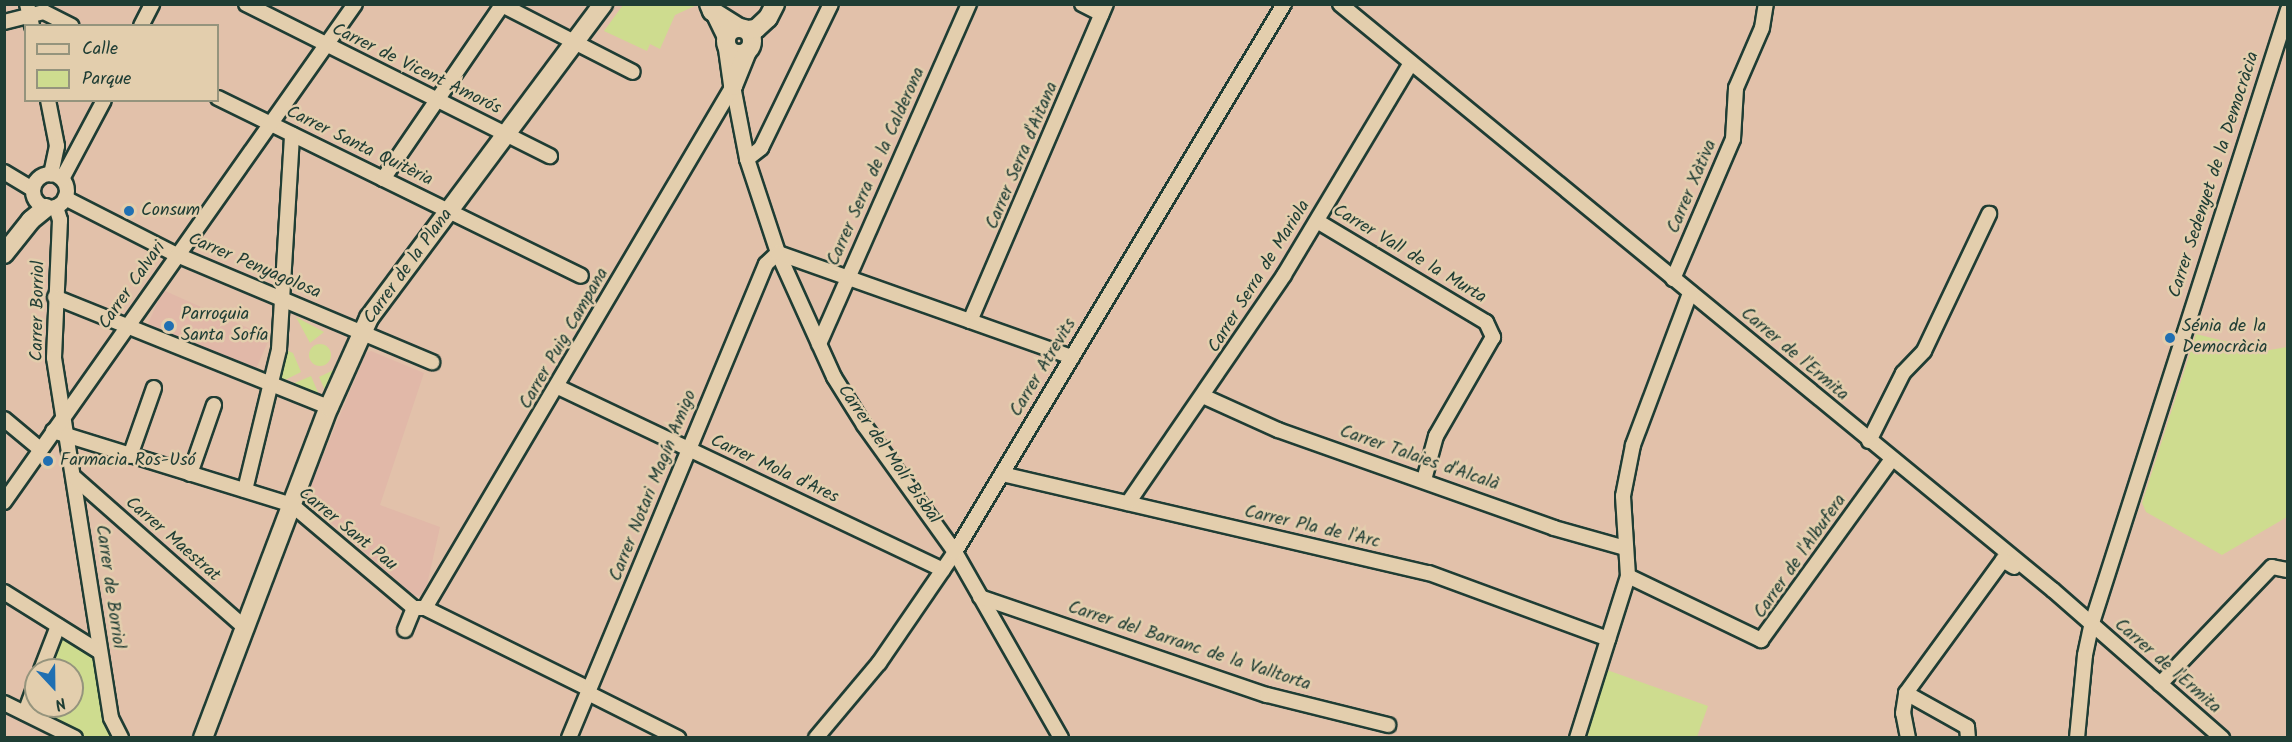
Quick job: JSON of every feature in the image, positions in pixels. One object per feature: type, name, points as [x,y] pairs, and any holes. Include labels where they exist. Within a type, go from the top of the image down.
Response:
[{"type":"main road","name":"Carrer de la Plana","points":[[203,738],[329,407],[362,333],[448,212],[603,4]]},
{"type":"main road","points":[[735,36],[756,29],[768,18],[775,4]]},
{"type":"main road","points":[[711,8],[735,36],[752,41],[733,86]]},
{"type":"main road","name":"Carrer del Molí Bisbal","points":[[733,86],[735,36]]},
{"type":"main road","points":[[4,242],[45,197]]},
{"type":"main road","points":[[4,254],[31,220],[45,197]]},
{"type":"street","points":[[142,24],[152,4]]},
{"type":"street","name":"Carrer de Vicent Amorós","points":[[246,4],[550,156]]},
{"type":"street","name":"Carrer Calvari","points":[[4,502],[354,4]]},
{"type":"street","points":[[747,159],[761,148],[831,4]]},
{"type":"street","name":"Carrer Serra de la Calderona","points":[[819,344],[969,4]]},
{"type":"street","points":[[1082,4],[1104,9]]},
{"type":"street","name":"Carrer Atrevits","points":[[816,738],[879,663],[955,552],[1284,4]]},
{"type":"street","name":"Carrer de l'Ermita","points":[[1340,4],[2053,590],[2091,626],[2222,738]]},
{"type":"street","name":"Carrer Xàtiva","points":[[1673,279],[1733,139],[1736,88],[1762,28],[1766,4]]},
{"type":"street","points":[[383,180],[439,101],[502,5],[633,72]]},
{"type":"street","points":[[4,22],[49,9],[69,24]]},
{"type":"street","name":"Carrer Serra d'Aitana","points":[[970,321],[1104,9]]},
{"type":"street","name":"Carrer Sedenyet de la Democràcia","points":[[2077,738],[2085,656],[2091,626],[2288,10]]},
{"type":"street","name":"Carrer Serra de Mariola","points":[[1128,503],[1204,396],[1317,221],[1411,63]]},
{"type":"street","name":"Carrer del Molí Bisbal","points":[[733,86],[747,159],[778,253],[819,344],[864,425],[955,552],[1060,738]]},
{"type":"street","name":"Carrer Puig Campana","points":[[405,630],[558,387],[733,86]]},
{"type":"street","name":"Carrer Santa Quitèria","points":[[219,98],[581,276]]},
{"type":"street","points":[[48,102],[57,146],[57,176]]},
{"type":"street","points":[[4,172],[19,179],[45,197],[57,176],[75,157],[103,102]]},
{"type":"street","points":[[245,490],[279,349],[280,298],[292,134]]},
{"type":"street","name":"Carrer Borriol","points":[[57,176],[45,197],[60,220],[54,358],[63,416]]},
{"type":"street","name":"Carrer Penyagolosa","points":[[45,197],[432,362]]},
{"type":"street","points":[[1869,441],[1903,373],[1924,351],[1989,214]]},
{"type":"street","name":"Carrer Vall de la Murta","points":[[1317,221],[1486,322],[1493,338],[1436,436],[1424,480]]},
{"type":"street","points":[[778,253],[1072,357]]},
{"type":"street","name":"Carrer Notari Magín Amigo","points":[[569,738],[765,264],[778,253]]},
{"type":"street","points":[[1577,738],[1628,576],[1623,496],[1633,445],[1690,293]]},
{"type":"street","points":[[55,297],[329,407]]},
{"type":"street","name":"Carrer Mola d'Ares","points":[[558,387],[943,570]]},
{"type":"street","points":[[130,456],[154,388]]},
{"type":"street","name":"Carrer Talaies d'Alcalà","points":[[1204,396],[1278,430],[1554,528],[1625,548]]},
{"type":"street","points":[[190,474],[214,405]]},
{"type":"street","name":"Carrer de Borriol","points":[[63,416],[69,439],[111,718],[122,738]]},
{"type":"street","points":[[4,419],[40,449]]},
{"type":"street","points":[[53,431],[69,439]]},
{"type":"street","name":"Carrer Sant Pau","points":[[69,439],[292,505],[420,608],[678,738]]},
{"type":"street","name":"Carrer de l'Albufera","points":[[1628,576],[1761,640],[1892,459]]},
{"type":"street","name":"Carrer Pla de l'Arc","points":[[1002,474],[1429,573],[1608,639]]},
{"type":"street","name":"Carrer Maestrat","points":[[75,478],[245,628]]},
{"type":"street","points":[[1908,738],[1903,713],[1906,693],[2003,560],[2053,590]]},
{"type":"street","points":[[2160,684],[2272,567],[2288,570]]},
{"type":"street","points":[[4,592],[100,652]]},
{"type":"street","name":"Carrer del Barranc de la Valltorta","points":[[980,597],[1267,695],[1388,725]]},
{"type":"street","points":[[46,658],[58,626]]},
{"type":"street","points":[[1906,693],[1967,728],[1968,738]]},
{"type":"street","points":[[4,702],[24,712]]},
{"type":"street","points":[[37,718],[75,738]]},
{"type":"shaded area","points":[[163,290],[270,338],[253,375],[146,327]]},
{"type":"shaded area","points":[[371,351],[424,373],[380,505],[440,527],[427,585],[420,596],[413,595],[308,502],[307,494],[366,353]]},
{"type":"green space","points":[[623,5],[697,5],[675,15],[660,49],[650,44],[647,51],[604,31]]},
{"type":"green space","points":[[296,317],[324,332],[310,343]]},
{"type":"green space","points":[[2196,334],[2264,351],[2287,347],[2287,517],[2222,555],[2146,512],[2142,503]]},
{"type":"green space","points":[[320,344],[330,351],[331,355],[324,365],[320,366],[310,359],[309,355],[316,345]]},
{"type":"green space","points":[[286,350],[293,353],[301,372],[281,382]]},
{"type":"green space","points":[[344,365],[328,397],[319,377]]},
{"type":"green space","points":[[311,376],[320,397],[290,385]]},
{"type":"green space","points":[[63,638],[95,659],[103,721],[112,737],[87,737],[49,718],[84,718],[84,658],[55,658]]},
{"type":"green space","points":[[1607,670],[1708,706],[1697,737],[1587,737]]},
{"type":"place","name":"Consum","points":[[129,211]]},
{"type":"place","name":"Parroquia Santa Sofía","points":[[169,326]]},
{"type":"place","name":"Sénia de la Democràcia","points":[[2170,338]]},
{"type":"place","name":"Farmacia Ros-Usó","points":[[48,461]]}]
